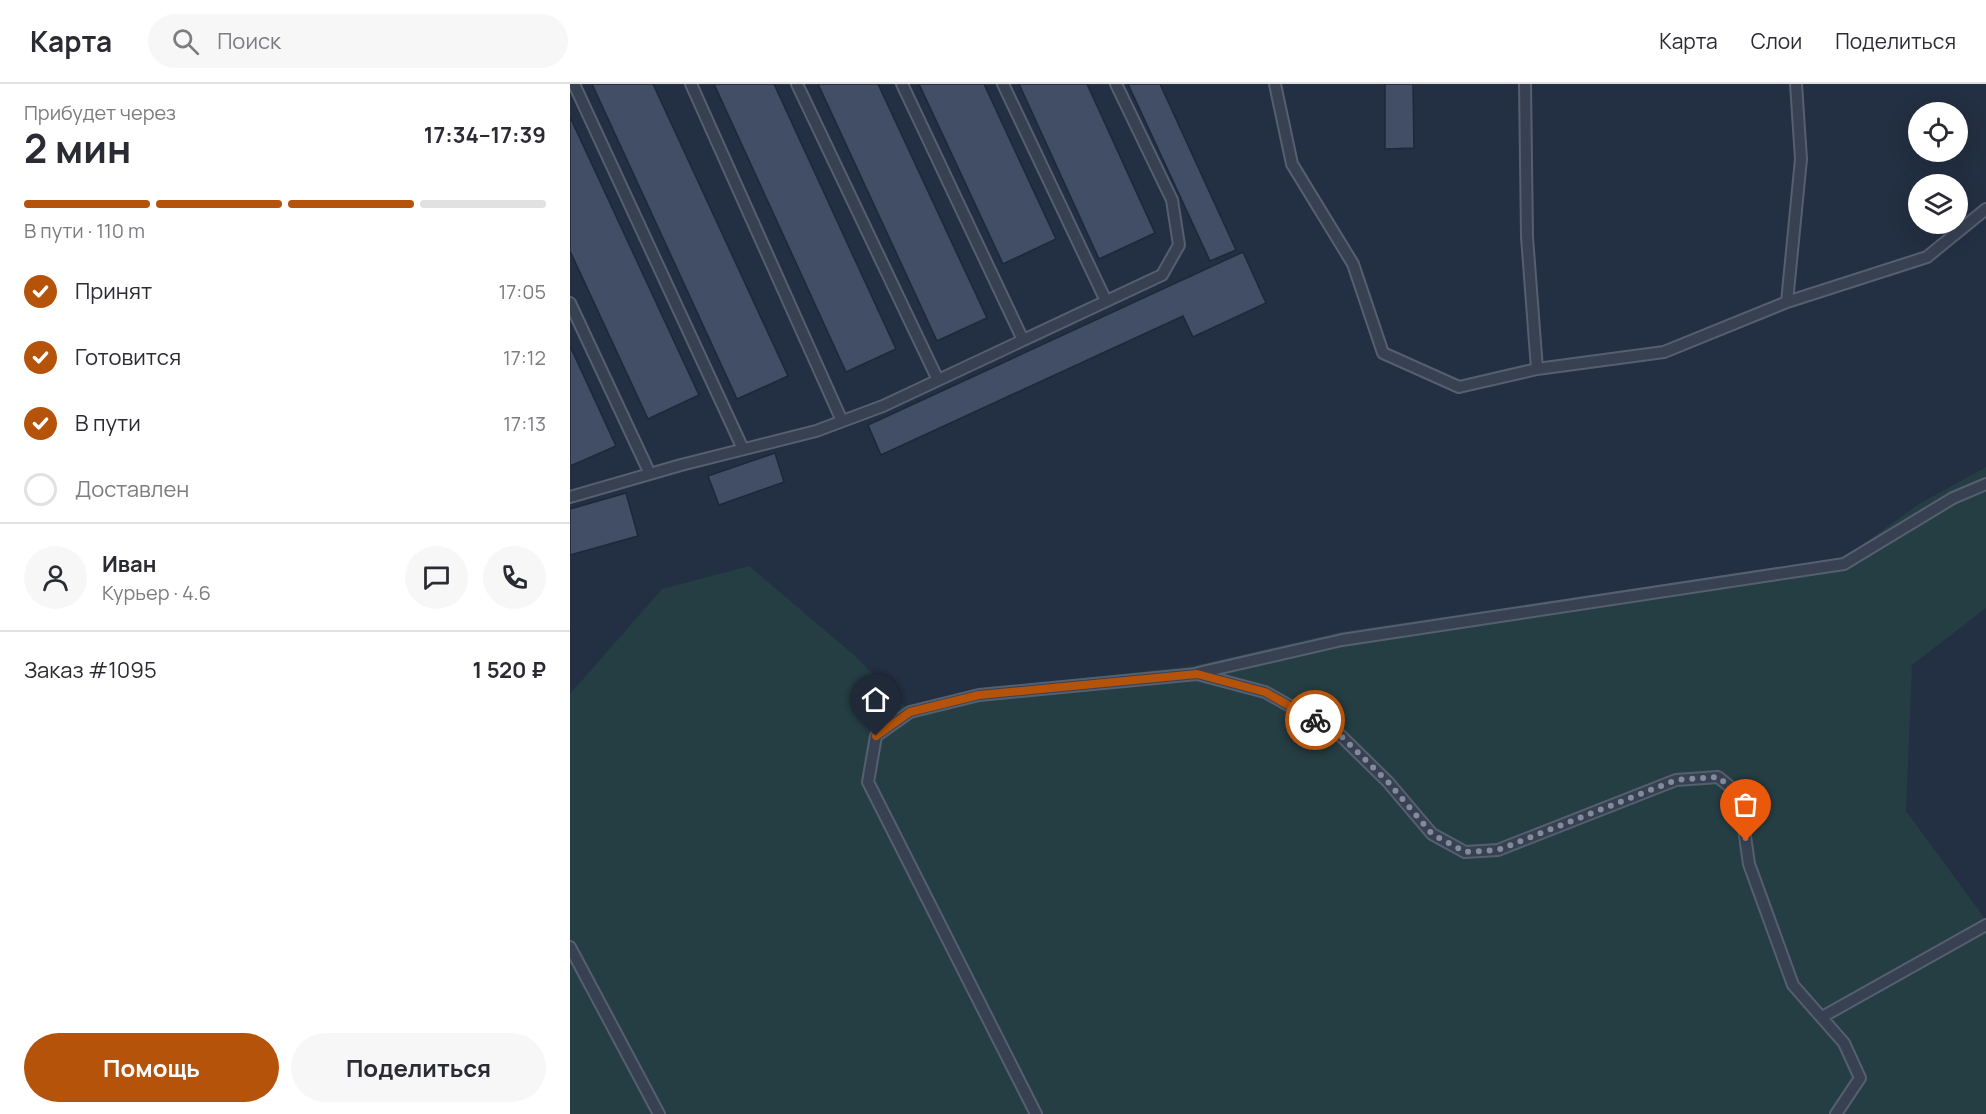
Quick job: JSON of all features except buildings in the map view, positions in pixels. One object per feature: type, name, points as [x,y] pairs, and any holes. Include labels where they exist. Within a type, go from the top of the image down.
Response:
[{"type":"lane","points":[[574,84],[742,449]]},
{"type":"lane","points":[[691,84],[842,421]]},
{"type":"lane","points":[[797,84],[938,380]]},
{"type":"lane","points":[[902,84],[1023,340]]},
{"type":"lane","points":[[1003,84],[1106,301]]},
{"type":"lane","points":[[570,497],[816,431],[882,406],[1162,275],[1179,245],[1172,200],[1116,84]]},
{"type":"lane","points":[[1275,84],[1292,164],[1353,264],[1383,353],[1459,387],[1537,369],[1664,352],[1787,302],[1927,257],[1986,209]]},
{"type":"lane","points":[[1525,84],[1527,237],[1537,369]]},
{"type":"lane","points":[[1787,302],[1801,159],[1796,84]]},
{"type":"lane","points":[[570,303],[650,474]]},
{"type":"lane","points":[[1036,1114],[867,782],[876,736],[910,712],[979,695],[1197,674],[1342,640],[1844,564],[1953,498],[1986,484]]},
{"type":"lane","points":[[1197,674],[1265,692],[1338,733],[1388,782],[1432,834],[1465,852],[1498,850],[1676,780],[1718,777],[1739,794],[1749,864],[1793,985],[1844,1042],[1860,1078],[1836,1114]]},
{"type":"lane","points":[[1822,1017],[1986,924]]},
{"type":"lane","points":[[570,947],[659,1114]]},
{"type":"green space","points":[[1986,467],[1986,608],[1912,665],[1906,811],[1986,920],[1986,1114],[570,1114],[570,694],[662,589],[749,566],[854,655],[906,708],[984,689],[1193,666],[1340,632],[1845,557],[1919,504]]},
{"type":"way so far","points":[[1315,720],[1338,733],[1388,782],[1432,834],[1465,852],[1498,850],[1676,780],[1718,777],[1739,794],[1746,841]]},
{"type":"route","points":[[876,736],[910,712],[979,695],[1197,674],[1265,692],[1315,720]]}]
